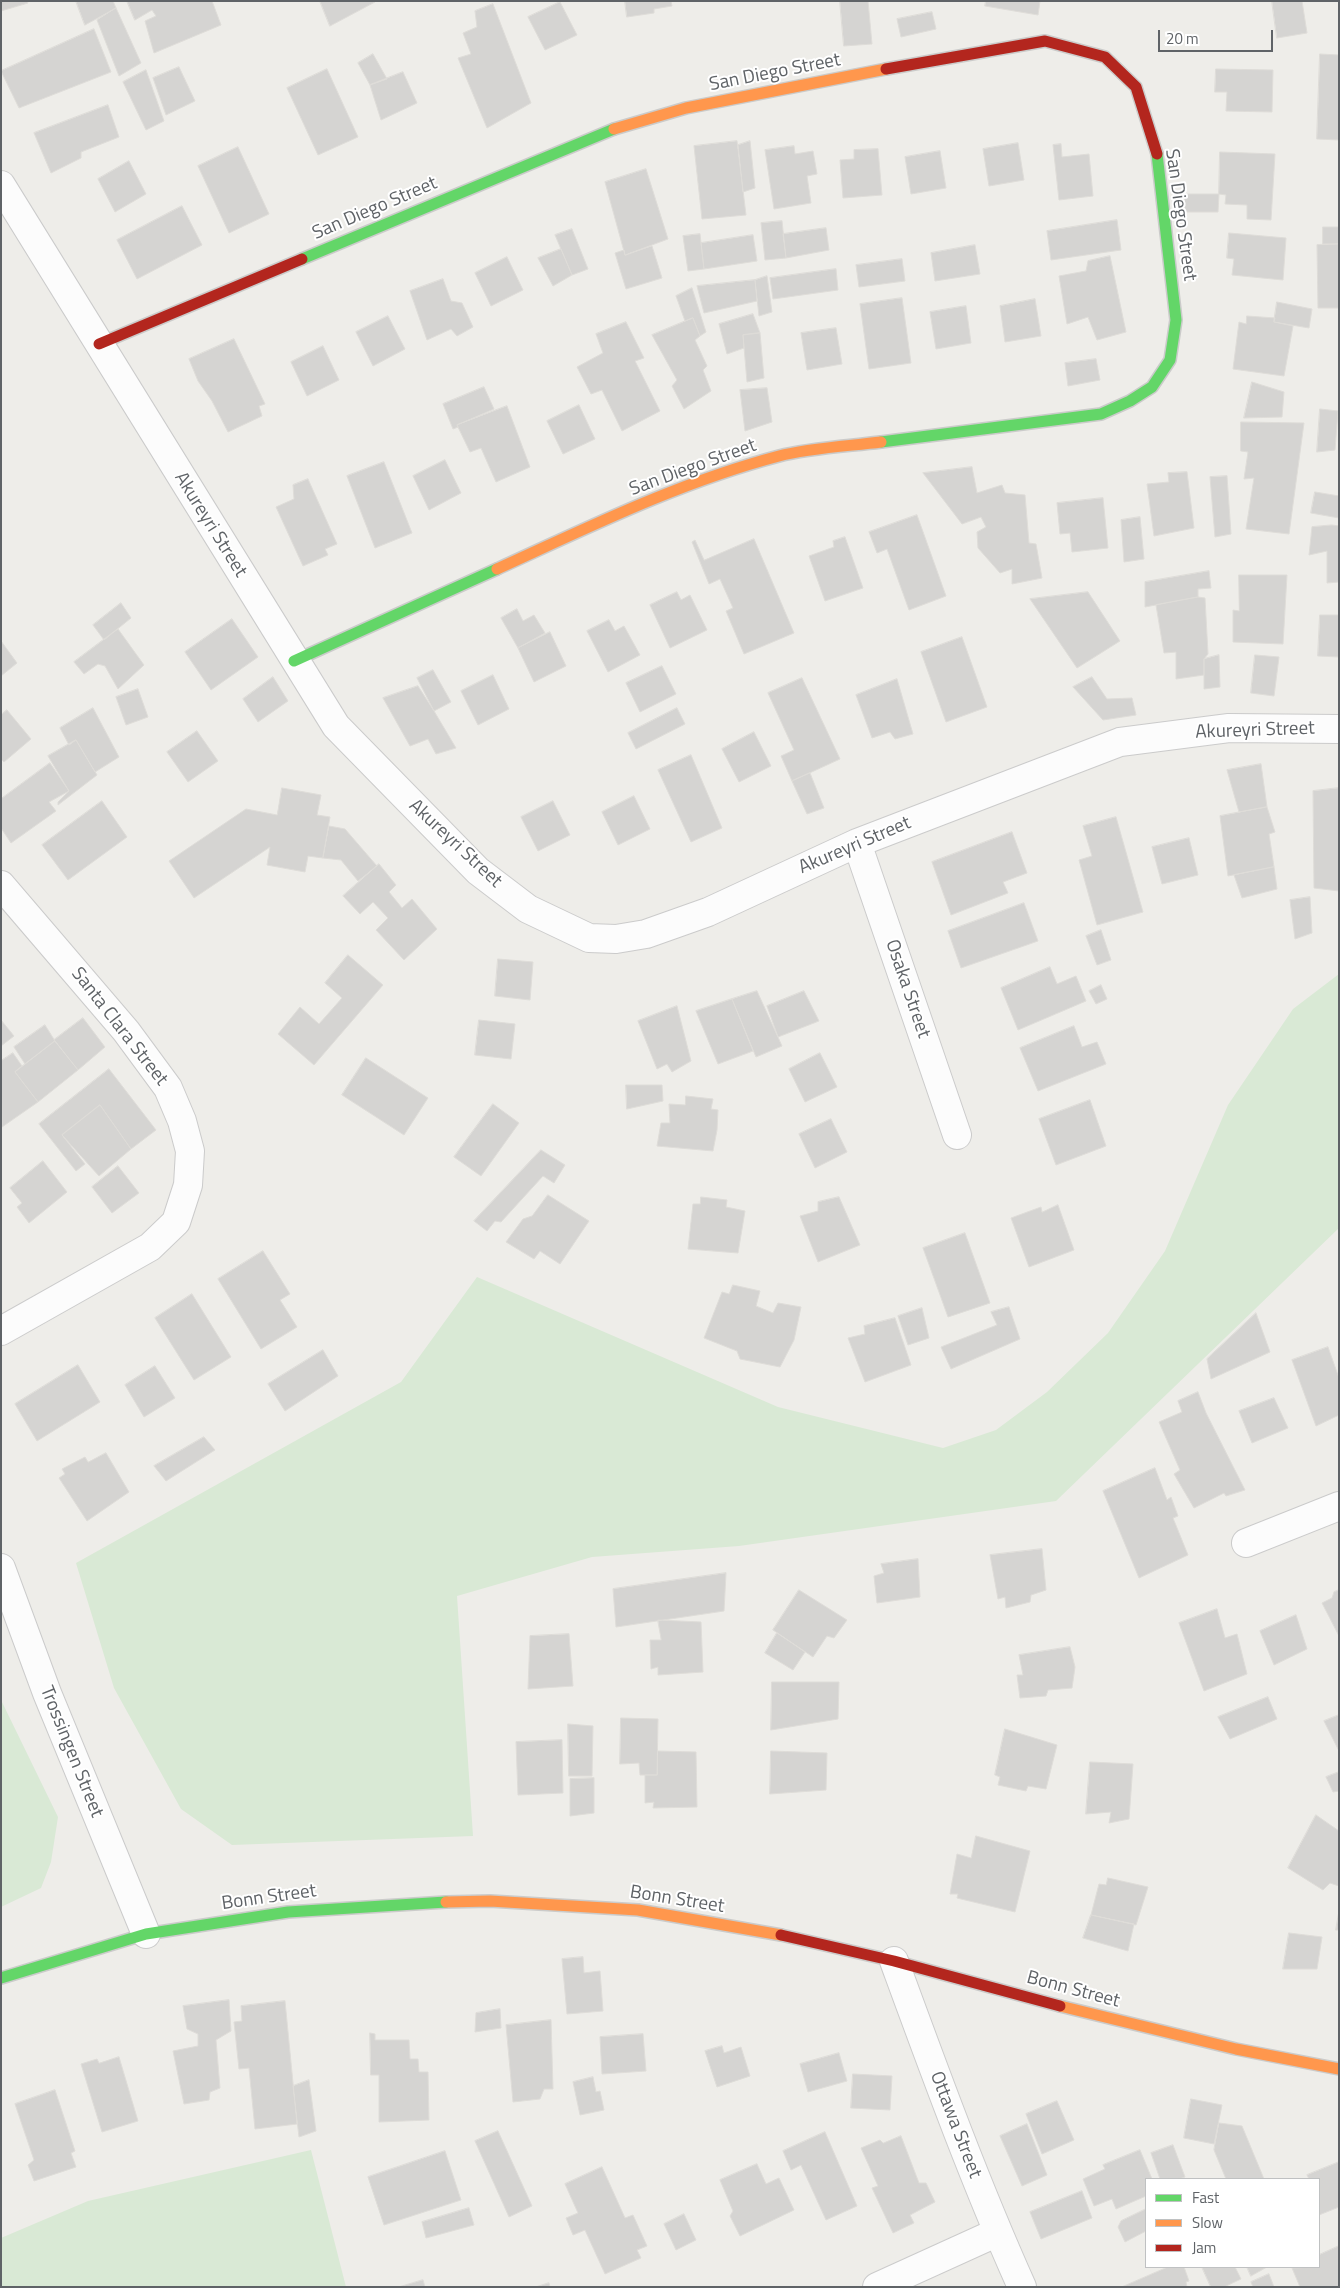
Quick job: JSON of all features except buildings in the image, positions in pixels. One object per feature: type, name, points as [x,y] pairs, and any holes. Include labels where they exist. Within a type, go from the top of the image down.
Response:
[{"type":"street","name":"San Diego Street","points":[[99,344],[607,131],[686,108],[782,88],[1046,40],[1105,58],[1136,87],[1157,155],[1176,320],[1170,360],[1152,387],[1130,401],[1101,414],[781,456],[704,478],[615,514],[294,661]]},
{"type":"street","name":"Akureyri Street","points":[[1,185],[336,726],[478,870],[528,908],[589,938],[616,939],[646,934],[708,912],[857,843],[1120,742],[1228,728],[1339,729]]},
{"type":"street","name":"Osaka Street","points":[[857,843],[957,1135]]},
{"type":"street","name":"Santa Clara Street","points":[[1,885],[126,1031],[168,1088],[182,1121],[190,1152],[188,1185],[176,1222],[150,1246],[1,1331]]},
{"type":"street","points":[[1246,1543],[1339,1506]]},
{"type":"street","name":"Trossingen Street","points":[[1,1568],[47,1693],[146,1934]]},
{"type":"street","name":"Bonn Street","points":[[1,1978],[146,1934],[288,1912],[375,1905],[490,1901],[638,1910],[793,1937],[894,1960],[1084,2012],[1236,2049],[1339,2069]]},
{"type":"street","name":"Ottawa Street","points":[[894,1960],[944,2100],[1022,2287]]},
{"type":"street","points":[[877,2287],[998,2232]]},
{"type":"green space","points":[[1339,974],[1339,1228],[1056,1501],[739,1546],[592,1557],[457,1596],[473,1836],[232,1845],[181,1809],[114,1688],[76,1563],[401,1382],[477,1277],[778,1407],[943,1448],[996,1430],[1047,1392],[1108,1333],[1165,1251],[1228,1105],[1293,1009]]},
{"type":"green space","points":[[1,1700],[58,1817],[51,1862],[41,1888],[1,1907]]},
{"type":"green space","points":[[311,2150],[346,2287],[1,2287],[1,2238],[88,2201]]},
{"type":"traffic: fast","points":[[302,259],[614,129]]},
{"type":"traffic: fast","points":[[881,442],[1101,414],[1130,401],[1152,387],[1170,360],[1176,320],[1157,154]]},
{"type":"traffic: fast","points":[[294,661],[497,569]]},
{"type":"traffic: fast","points":[[1,1978],[146,1934],[288,1912],[446,1902]]},
{"type":"traffic: slow","points":[[614,129],[686,108],[886,69]]},
{"type":"traffic: slow","points":[[497,569],[671,492],[742,467],[803,451],[881,442]]},
{"type":"traffic: slow","points":[[446,1902],[490,1901],[638,1910],[781,1935]]},
{"type":"traffic: slow","points":[[1060,2006],[1236,2049],[1339,2069]]},
{"type":"traffic: jam","points":[[886,69],[1045,41],[1105,57],[1136,87],[1157,154]]},
{"type":"traffic: jam","points":[[99,344],[302,259]]},
{"type":"traffic: jam","points":[[781,1935],[894,1961],[1060,2006]]}]
